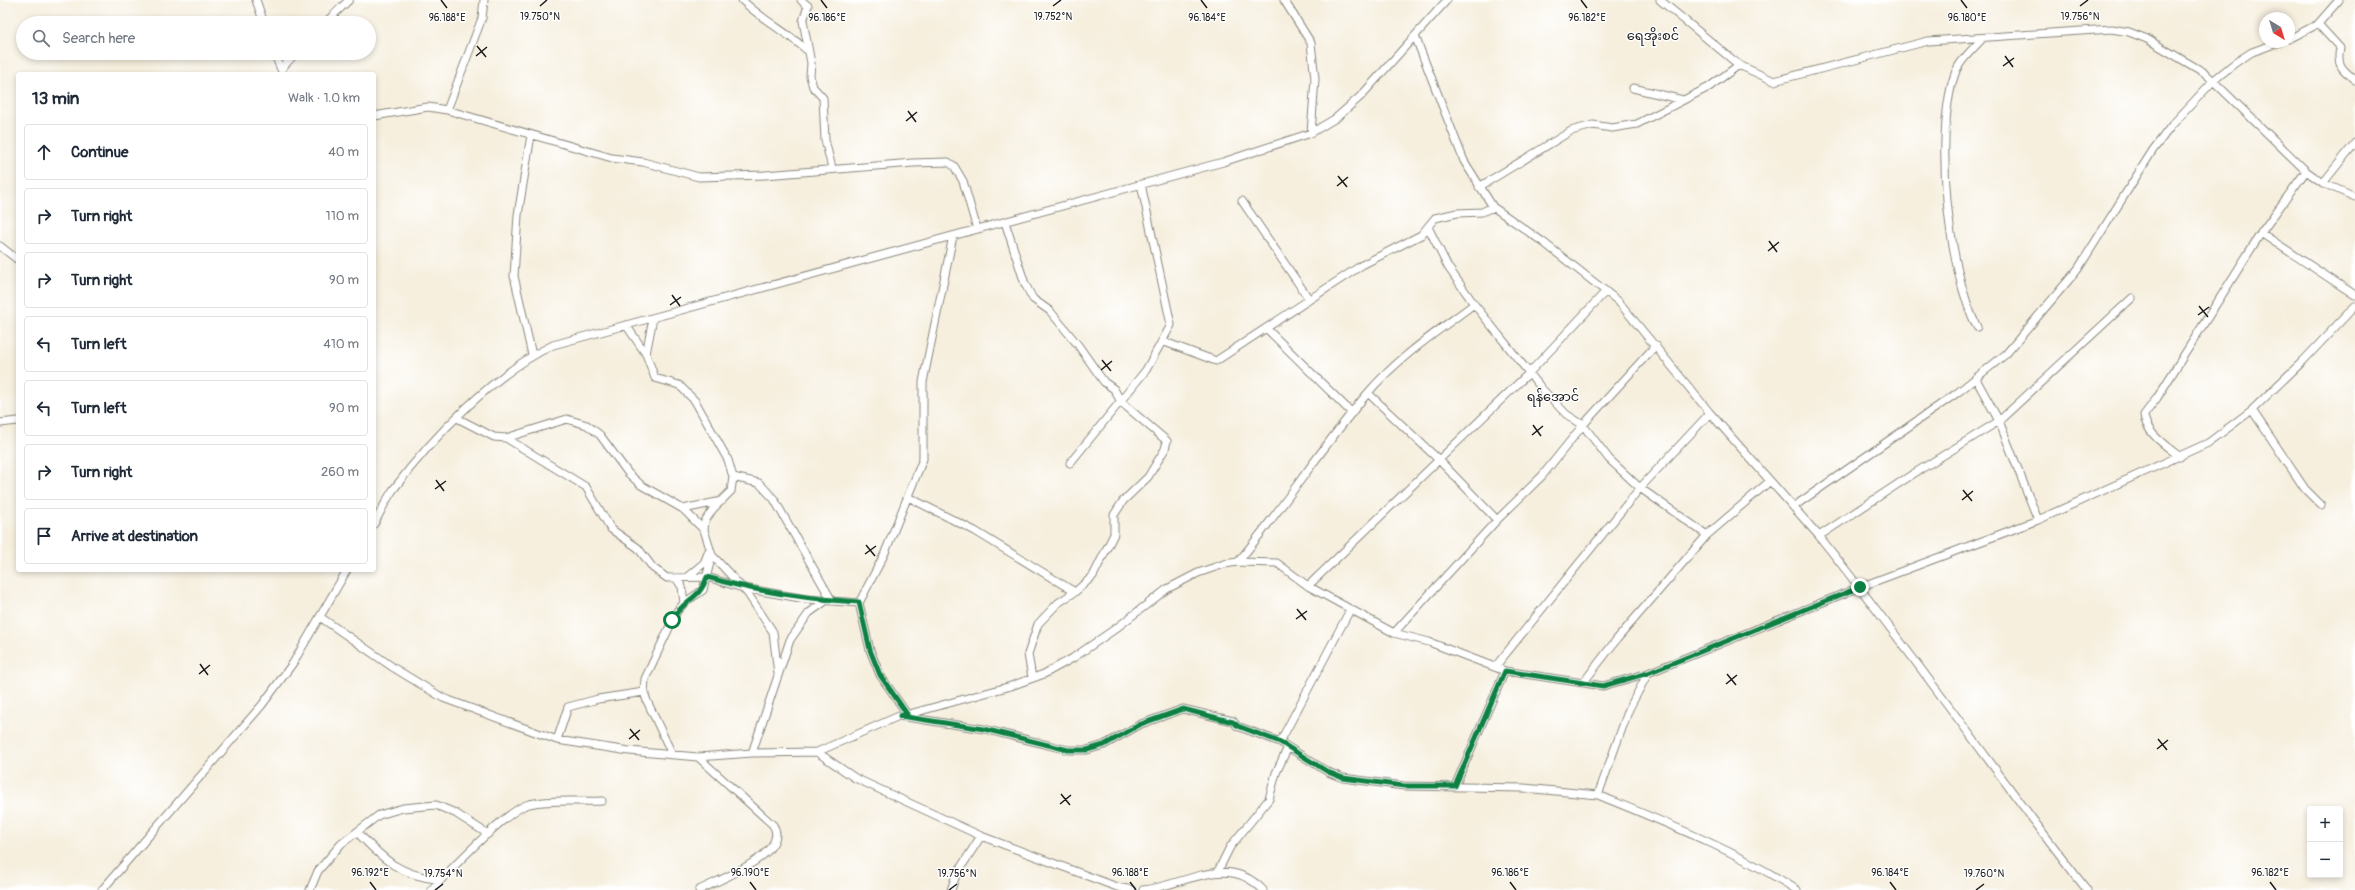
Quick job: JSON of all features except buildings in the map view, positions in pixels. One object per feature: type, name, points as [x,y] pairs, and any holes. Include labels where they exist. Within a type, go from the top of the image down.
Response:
[{"type":"street","points":[[256,0],[262,16]]},
{"type":"street","points":[[332,16],[349,0]]},
{"type":"street","points":[[447,110],[482,18],[484,0]]},
{"type":"street","points":[[742,0],[765,20],[796,40],[808,51]]},
{"type":"street","points":[[801,0],[808,6],[803,21],[811,62],[810,76],[813,87],[823,98],[825,140],[832,168]]},
{"type":"street","points":[[1284,0],[1311,43],[1315,79],[1311,133]]},
{"type":"street","points":[[376,521],[393,491],[424,453],[477,398],[532,355],[553,346],[626,325],[1222,162],[1311,133],[1336,118],[1361,96],[1447,0]]},
{"type":"street","points":[[1660,0],[1739,65],[1774,81],[1928,41],[2112,29],[2129,32],[2147,39],[2214,80],[2234,103],[2306,171],[2323,183],[2355,197]]},
{"type":"street","points":[[2295,36],[2318,24],[2339,0]]},
{"type":"street","points":[[2318,24],[2340,48],[2337,58],[2342,69],[2355,80]]},
{"type":"street","points":[[1415,36],[1464,161],[1493,207],[1543,242],[1618,300],[1710,413],[1819,536],[1860,587],[2041,831],[2087,890]]},
{"type":"street","points":[[1977,327],[1958,272],[1946,193],[1945,149],[1949,102],[1957,70],[1983,38]]},
{"type":"street","points":[[1793,507],[1976,379],[2016,344],[2078,269],[2153,150],[2172,125],[2214,80],[2252,52],[2263,48]]},
{"type":"street","points":[[277,60],[282,72]]},
{"type":"street","points":[[282,72],[291,60]]},
{"type":"street","points":[[1479,187],[1571,131],[1593,125],[1612,128],[1637,124],[1709,87],[1739,65]]},
{"type":"street","points":[[1633,88],[1683,100]]},
{"type":"street","points":[[376,116],[428,107],[447,110],[612,158],[643,162],[699,177],[765,175],[832,168],[948,162],[954,166],[963,181],[977,229]]},
{"type":"street","points":[[531,135],[518,215],[514,276],[532,355]]},
{"type":"street","points":[[2323,183],[2355,143]]},
{"type":"street","points":[[2180,457],[2150,431],[2145,422],[2144,415],[2157,398],[2261,233],[2306,171]]},
{"type":"street","points":[[1070,463],[1146,370],[1171,325],[1171,319],[1141,184]]},
{"type":"street","points":[[1242,201],[1310,299]]},
{"type":"street","points":[[1162,342],[1216,361],[1362,266],[1421,235],[1435,218],[1457,213],[1482,212],[1493,207]]},
{"type":"street","points":[[1005,222],[1025,284],[1033,299],[1050,311],[1078,345],[1104,382],[1114,390],[1121,402],[1167,441],[1165,449],[1148,477],[1123,501],[1114,515],[1114,534],[1093,576],[1075,592],[1058,603],[1038,624],[1028,654],[1032,678]]},
{"type":"street","points":[[1428,227],[1448,267],[1474,304],[1529,373],[1566,414],[1583,425],[1609,459],[1640,488],[1707,536]]},
{"type":"street","points":[[2261,233],[2355,295]]},
{"type":"street","points":[[907,714],[880,675],[870,650],[859,602],[884,555],[923,459],[923,382],[953,236]]},
{"type":"street","points":[[0,246],[16,258]]},
{"type":"street","points":[[1308,586],[1440,461],[1529,373],[1606,291]]},
{"type":"street","points":[[1819,536],[1913,474],[1999,421],[2132,298]]},
{"type":"street","points":[[1238,562],[1274,519],[1368,393],[1398,362],[1474,304]]},
{"type":"street","points":[[320,617],[394,668],[443,698],[557,740],[629,751],[698,757],[752,753],[817,752],[900,716],[1032,678],[1073,658],[1115,629],[1167,589],[1198,572],[1224,564],[1238,562],[1276,563],[1308,586],[1394,633],[1429,642],[1505,671],[1603,686],[1648,673],[1860,587],[2038,520],[2180,457],[2208,443],[2252,410],[2303,361],[2355,306]]},
{"type":"street","points":[[646,354],[653,318]]},
{"type":"street","points":[[626,325],[646,354],[655,378],[662,382],[679,385],[695,401],[728,460],[733,477],[731,492],[722,500],[706,520],[704,530]]},
{"type":"street","points":[[1266,328],[1352,413]]},
{"type":"street","points":[[1394,633],[1497,520],[1542,476],[1583,425],[1656,345]]},
{"type":"street","points":[[1976,379],[1999,421],[2038,520]]},
{"type":"street","points":[[1368,393],[1440,461],[1497,520]]},
{"type":"street","points":[[2252,410],[2305,488],[2321,505]]},
{"type":"street","points":[[1495,667],[1640,488],[1710,413]]},
{"type":"street","points":[[457,418],[494,437],[506,438],[567,419],[588,425],[600,435],[628,473],[641,485],[683,509],[704,530],[712,555],[743,588],[773,632],[778,674]]},
{"type":"street","points":[[0,423],[16,422]]},
{"type":"street","points":[[506,438],[586,487],[611,529],[638,548],[653,568],[667,578],[707,577],[743,588],[829,601],[859,602]]},
{"type":"street","points":[[733,477],[759,483],[774,499],[829,601]]},
{"type":"street","points":[[1583,683],[1617,639],[1707,536],[1770,481]]},
{"type":"street","points":[[908,497],[975,531],[1075,592]]},
{"type":"street","points":[[683,509],[722,500]]},
{"type":"street","points":[[687,577],[704,563],[708,557],[709,546]]},
{"type":"street","points":[[672,754],[644,692],[645,679],[672,620],[684,603],[703,590],[712,555]]},
{"type":"street","points":[[102,890],[262,705],[293,663],[346,572]]},
{"type":"street","points":[[676,578],[682,587],[684,603]]},
{"type":"street","points":[[752,753],[790,640],[800,623],[809,614],[829,601]]},
{"type":"street","points":[[1280,742],[1350,610]]},
{"type":"street","points":[[1455,786],[1505,671]]},
{"type":"street","points":[[1598,795],[1629,709],[1648,673]]},
{"type":"street","points":[[557,740],[568,707],[598,699],[644,692]]},
{"type":"street","points":[[900,716],[984,729],[1068,750],[1087,750],[1104,745],[1141,724],[1183,709],[1233,722],[1238,726],[1280,742],[1328,772],[1343,778],[1404,786],[1524,788],[1598,795],[1682,829],[1765,870],[1797,890]]},
{"type":"street","points":[[1218,871],[1230,847],[1268,799],[1276,773],[1288,747]]},
{"type":"street","points":[[817,752],[855,778],[981,836],[1117,887],[1132,890]]},
{"type":"street","points":[[698,757],[773,825],[778,834],[776,841],[761,858],[699,890]]},
{"type":"street","points":[[431,890],[502,821],[527,805],[546,802],[602,802]]},
{"type":"street","points":[[310,890],[318,871],[341,844],[379,815],[403,808],[436,805],[455,813],[488,834]]},
{"type":"street","points":[[357,832],[380,856],[403,871],[419,878],[441,880]]},
{"type":"street","points":[[951,890],[956,875],[981,836]]},
{"type":"street","points":[[1143,890],[1218,871],[1240,875],[1263,890]]},
{"type":"district","name":"ရေအိုးစင်","points":[[1653,35]]},
{"type":"district","name":"ရန်အောင်","points":[[1553,396]]},
{"type":"route","points":[[672,620],[684,603],[695,597],[703,590],[707,577],[743,588],[806,599],[859,602],[870,650],[880,675],[887,688],[907,714],[900,716],[984,729],[1068,750],[1087,750],[1104,745],[1141,724],[1161,715],[1183,709],[1233,722],[1238,726],[1280,742],[1328,772],[1343,778],[1371,783],[1404,786],[1455,786],[1505,671],[1603,686],[1648,673],[1860,587]]}]
